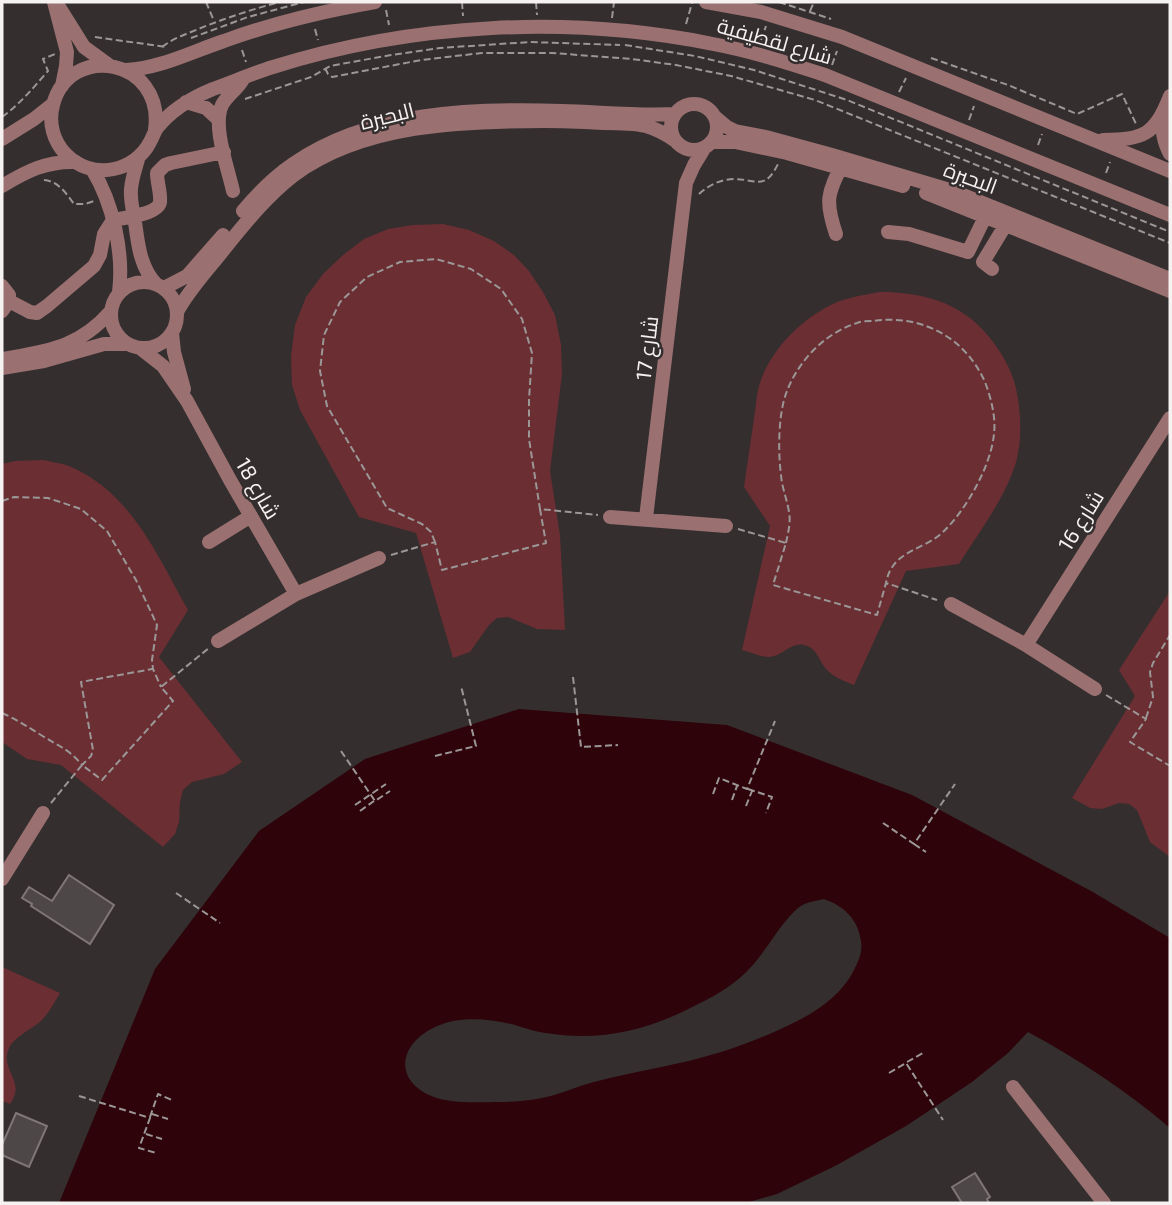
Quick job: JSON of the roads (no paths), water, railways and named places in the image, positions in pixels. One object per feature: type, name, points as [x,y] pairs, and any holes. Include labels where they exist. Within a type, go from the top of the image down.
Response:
[{"type":"street","points":[[55,2],[84,47],[110,66]]},
{"type":"street","points":[[55,2],[67,52],[62,86]]},
{"type":"street","points":[[126,71],[152,68],[237,36],[311,14],[375,2]]},
{"type":"street","name":"شارع لقطيفية","points":[[706,2],[770,15],[842,37],[1170,171]]},
{"type":"street","name":"شارع لقطيفية","points":[[155,130],[186,102],[247,76],[272,67],[326,62],[392,40],[428,33],[526,27],[638,33],[713,44],[828,76],[1170,215]]},
{"type":"street","points":[[2,186],[38,167],[54,162],[112,170],[139,156],[149,144],[155,130],[156,112],[151,95],[141,81],[126,71],[110,66],[88,68],[69,78],[62,86],[51,113],[53,132],[61,150],[76,163]]},
{"type":"street","points":[[233,191],[218,119],[222,103],[247,76]]},
{"type":"street","points":[[1097,140],[1141,136],[1162,115],[1170,96]]},
{"type":"street","points":[[186,102],[205,108],[218,119]]},
{"type":"street","points":[[2,139],[53,104]]},
{"type":"street","points":[[695,104],[706,108],[714,116],[717,127],[714,138],[708,145],[699,149],[688,149],[676,142],[671,130],[672,119],[684,106],[695,104]]},
{"type":"street","name":"البحيرة","points":[[160,286],[181,280],[242,219],[303,169],[378,132],[545,116],[675,114]]},
{"type":"street","points":[[1162,115],[1165,144],[1170,154]]},
{"type":"street","name":"البحيرة","points":[[545,116],[646,126],[666,134],[676,142]]},
{"type":"street","name":"البحيرة","points":[[714,116],[735,131],[766,137],[936,195],[986,215],[1009,219]]},
{"type":"street","name":"شارع 17","points":[[676,142],[687,183]]},
{"type":"street","name":"البحيرة","points":[[708,145],[735,142],[843,164],[953,191],[1009,219],[1090,252],[1170,279]]},
{"type":"street","name":"شارع 17","points":[[646,519],[687,183],[694,165],[708,145]]},
{"type":"street","points":[[2,286],[9,295],[5,306],[37,313],[93,266],[100,255],[104,234],[113,220],[146,213],[160,205],[157,173],[165,165],[224,152]]},
{"type":"street","points":[[2,368],[44,361],[104,344],[147,348],[161,343],[172,333],[177,312],[175,303],[171,295],[147,272],[141,258],[131,190],[139,156]]},
{"type":"street","points":[[836,234],[828,199],[843,164]]},
{"type":"street","points":[[92,169],[107,197],[113,220],[121,279],[119,292]]},
{"type":"street","points":[[968,253],[986,215]]},
{"type":"street","name":"البحيرة","points":[[177,312],[242,219]]},
{"type":"street","points":[[888,232],[909,234],[968,253],[988,265],[1009,219]]},
{"type":"street","name":"البحيرة","points":[[1090,252],[1170,291]]},
{"type":"street","points":[[119,261],[141,258]]},
{"type":"street","points":[[134,346],[122,340],[114,330],[111,311],[115,298],[127,286],[137,282],[160,286]]},
{"type":"street","points":[[2,359],[67,345],[94,328],[111,311]]},
{"type":"street","name":"شارع 18","points":[[172,333],[174,352],[187,401]]},
{"type":"street","name":"شارع 18","points":[[134,346],[163,366],[187,401],[296,594]]},
{"type":"street","name":"شارع 16","points":[[1026,645],[1170,418]]},
{"type":"street","points":[[209,542],[251,516]]},
{"type":"street","points":[[610,517],[726,526]]},
{"type":"street","points":[[218,641],[296,594],[379,558]]},
{"type":"street","points":[[951,604],[1026,645],[1095,689]]},
{"type":"street","points":[[2,879],[7,855],[43,813]]},
{"type":"street","points":[[1013,1087],[1104,1203]]}]
